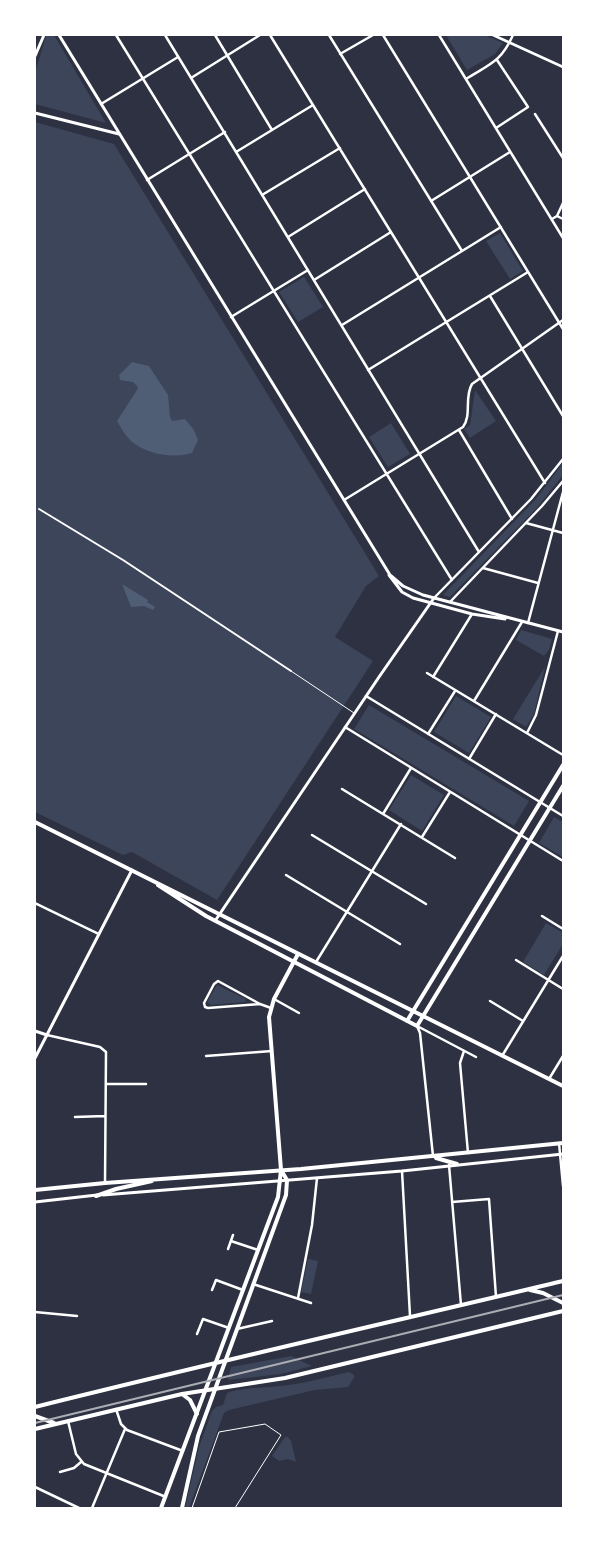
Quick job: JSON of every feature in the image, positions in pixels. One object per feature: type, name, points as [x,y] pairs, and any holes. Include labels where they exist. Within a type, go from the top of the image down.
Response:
[{"type":"main road","points":[[407,1021],[563,765]]},
{"type":"main road","points":[[152,880],[181,901],[215,921],[418,1026],[563,786]]},
{"type":"main road","points":[[35,822],[563,1086]]},
{"type":"main road","points":[[162,1508],[278,1197],[281,1170],[269,1017],[274,999],[298,954]]},
{"type":"main road","points":[[35,1190],[281,1170],[561,1143]]},
{"type":"main road","points":[[433,1156],[458,1164]]},
{"type":"main road","points":[[182,1508],[194,1451],[236,1329],[285,1198],[287,1180],[281,1170]]},
{"type":"main road","points":[[96,1196],[156,1179]]},
{"type":"main road","points":[[35,1407],[563,1281]]},
{"type":"main road","points":[[528,1290],[543,1293],[563,1303]]},
{"type":"main road","points":[[35,1429],[182,1394],[277,1380],[563,1311]]},
{"type":"main road","points":[[182,1394],[190,1400],[197,1414]]},
{"type":"main road","points":[[35,1416],[56,1424]]},
{"type":"street","points":[[35,56],[44,35]]},
{"type":"street","points":[[59,35],[394,584],[402,592],[413,598],[472,614],[509,619]]},
{"type":"street","points":[[116,35],[452,580]]},
{"type":"street","points":[[165,35],[479,552]]},
{"type":"street","points":[[215,35],[272,130]]},
{"type":"street","points":[[191,78],[260,35]]},
{"type":"street","points":[[270,35],[545,483]]},
{"type":"street","points":[[329,35],[462,251]]},
{"type":"street","points":[[340,54],[373,35]]},
{"type":"street","points":[[383,35],[563,329]]},
{"type":"street","points":[[439,35],[563,238]]},
{"type":"street","points":[[493,35],[563,67]]},
{"type":"street","points":[[466,79],[497,60],[505,52],[513,35]]},
{"type":"street","points":[[101,104],[178,56]]},
{"type":"street","points":[[496,128],[528,107],[497,60]]},
{"type":"street","points":[[236,152],[313,105]]},
{"type":"street","points":[[35,113],[120,135]]},
{"type":"street","points":[[535,114],[563,158]]},
{"type":"street","points":[[148,180],[225,132]]},
{"type":"street","points":[[262,195],[340,148]]},
{"type":"street","points":[[431,201],[510,152]]},
{"type":"street","points":[[288,237],[365,189]]},
{"type":"street","points":[[552,219],[557,216],[563,203]]},
{"type":"street","points":[[557,216],[563,219]]},
{"type":"street","points":[[342,326],[501,227]]},
{"type":"street","points":[[314,280],[391,232]]},
{"type":"street","points":[[231,317],[308,270]]},
{"type":"street","points":[[368,370],[528,272]]},
{"type":"street","points":[[490,296],[563,416]]},
{"type":"street","points":[[343,501],[459,430],[465,425],[467,419],[470,386],[563,320]]},
{"type":"street","points":[[459,430],[512,519]]},
{"type":"street","points":[[215,921],[354,713],[434,598],[512,519],[545,483],[563,459]]},
{"type":"street","points":[[450,602],[563,480]]},
{"type":"street","points":[[527,624],[563,492]]},
{"type":"street","points":[[39,509],[123,560],[291,671]]},
{"type":"street","points":[[525,523],[563,534]]},
{"type":"street","points":[[483,568],[538,583]]},
{"type":"street","points":[[386,570],[403,586],[434,598],[563,632]]},
{"type":"street","points":[[433,677],[472,614]]},
{"type":"street","points":[[474,701],[522,622]]},
{"type":"street","points":[[527,733],[536,715],[558,631]]},
{"type":"street","points":[[427,673],[563,755]]},
{"type":"street","points":[[428,734],[455,691]]},
{"type":"street","points":[[366,696],[563,816]]},
{"type":"street","points":[[469,759],[496,714]]},
{"type":"street","points":[[345,728],[563,861]]},
{"type":"street","points":[[383,814],[411,768]]},
{"type":"street","points":[[342,789],[455,858]]},
{"type":"street","points":[[422,837],[450,792]]},
{"type":"street","points":[[316,963],[401,824]]},
{"type":"street","points":[[312,835],[426,904]]},
{"type":"street","points":[[35,1058],[132,870]]},
{"type":"street","points":[[286,875],[400,944]]},
{"type":"street","points":[[35,903],[99,934]]},
{"type":"street","points":[[542,916],[563,929]]},
{"type":"street","points":[[502,1056],[563,956]]},
{"type":"street","points":[[516,960],[563,989]]},
{"type":"street","points":[[260,1004],[208,1008],[205,1007],[204,1003],[214,984],[218,981],[271,1008]]},
{"type":"street","points":[[274,999],[299,1013]]},
{"type":"street","points":[[490,1001],[523,1021]]},
{"type":"street","points":[[418,1026],[476,1057]]},
{"type":"street","points":[[418,1026],[433,1156]]},
{"type":"street","points":[[35,1031],[102,1048],[106,1054],[105,1183]]},
{"type":"street","points":[[206,1056],[272,1051]]},
{"type":"street","points":[[464,1051],[460,1063],[468,1153]]},
{"type":"street","points":[[549,1079],[563,1056]]},
{"type":"street","points":[[106,1084],[146,1084]]},
{"type":"street","points":[[75,1117],[105,1116]]},
{"type":"street","points":[[561,1143],[563,1186]]},
{"type":"street","points":[[35,1202],[190,1187],[317,1178],[562,1154]]},
{"type":"street","points":[[449,1165],[461,1305]]},
{"type":"street","points":[[402,1170],[410,1317]]},
{"type":"street","points":[[298,1298],[312,1225],[317,1178]]},
{"type":"street","points":[[452,1202],[489,1199],[496,1297]]},
{"type":"street","points":[[228,1249],[233,1235]]},
{"type":"street","points":[[231,1241],[258,1250]]},
{"type":"street","points":[[212,1290],[216,1280],[243,1290]]},
{"type":"street","points":[[253,1284],[311,1303]]},
{"type":"street","points":[[35,1312],[77,1316]]},
{"type":"street","points":[[197,1334],[203,1319],[229,1328]]},
{"type":"street","points":[[236,1329],[272,1321]]},
{"type":"street","points":[[116,1409],[125,1429],[183,1451]]},
{"type":"street","points":[[68,1420],[76,1454],[81,1462],[106,1474],[166,1497]]},
{"type":"street","points":[[92,1508],[125,1429]]},
{"type":"street","points":[[60,1472],[81,1462]]},
{"type":"street","points":[[35,1487],[79,1508]]},
{"type":"lane","points":[[291,671],[354,713]]},
{"type":"lane","points":[[192,1508],[219,1432],[266,1424],[281,1435],[234,1508]]},
{"type":"shaded area","points":[[54,35],[106,123],[35,104],[35,73],[46,36]]},
{"type":"shaded area","points":[[446,35],[484,35],[503,43],[495,54],[467,70]]},
{"type":"shaded area","points":[[35,122],[114,144],[379,576],[366,586],[335,637],[373,661],[217,900],[132,852],[123,855],[35,812]]},
{"type":"shaded area","points":[[500,233],[523,271],[510,279],[486,241]]},
{"type":"shaded area","points":[[304,277],[323,307],[298,322],[279,292]]},
{"type":"shaded area","points":[[132,362],[149,366],[168,395],[172,421],[185,419],[194,430],[198,440],[192,453],[168,455],[152,452],[131,441],[123,431],[117,421],[138,387],[133,382],[120,380],[119,375]]},
{"type":"shaded area","points":[[475,390],[496,421],[470,438],[464,429],[470,425]]},
{"type":"shaded area","points":[[391,423],[410,454],[388,467],[369,437]]},
{"type":"shaded area","points":[[563,463],[563,475],[536,509],[450,597],[443,595],[535,500]]},
{"type":"shaded area","points":[[122,584],[148,600],[147,602],[155,607],[153,610],[144,606],[131,607]]},
{"type":"shaded area","points":[[521,630],[552,639],[549,650],[544,656],[516,640]]},
{"type":"shaded area","points":[[545,667],[534,714],[526,727],[513,719]]},
{"type":"shaded area","points":[[456,696],[491,717],[469,753],[434,732]]},
{"type":"shaded area","points":[[369,705],[529,801],[514,826],[354,729]]},
{"type":"shaded area","points":[[411,775],[444,795],[422,831],[389,810]]},
{"type":"shaded area","points":[[554,817],[563,822],[563,857],[539,843]]},
{"type":"shaded area","points":[[546,923],[563,933],[563,944],[544,975],[523,962]]},
{"type":"shaded area","points":[[217,985],[246,999],[245,1002],[211,1005],[207,1002]]},
{"type":"shaded area","points":[[308,1259],[318,1261],[311,1294],[301,1292]]},
{"type":"shaded area","points":[[291,1356],[312,1366],[281,1374],[228,1380],[231,1367]]},
{"type":"shaded area","points":[[349,1372],[354,1375],[354,1378],[348,1387],[315,1390],[229,1410],[224,1413],[189,1508],[185,1508],[199,1447],[212,1411],[216,1407],[223,1405],[227,1393],[242,1389],[299,1383]]},
{"type":"shaded area","points":[[285,1437],[288,1437],[291,1441],[296,1462],[288,1459],[279,1461],[272,1456]]},
{"type":"railway","points":[[35,1423],[563,1295]]}]
